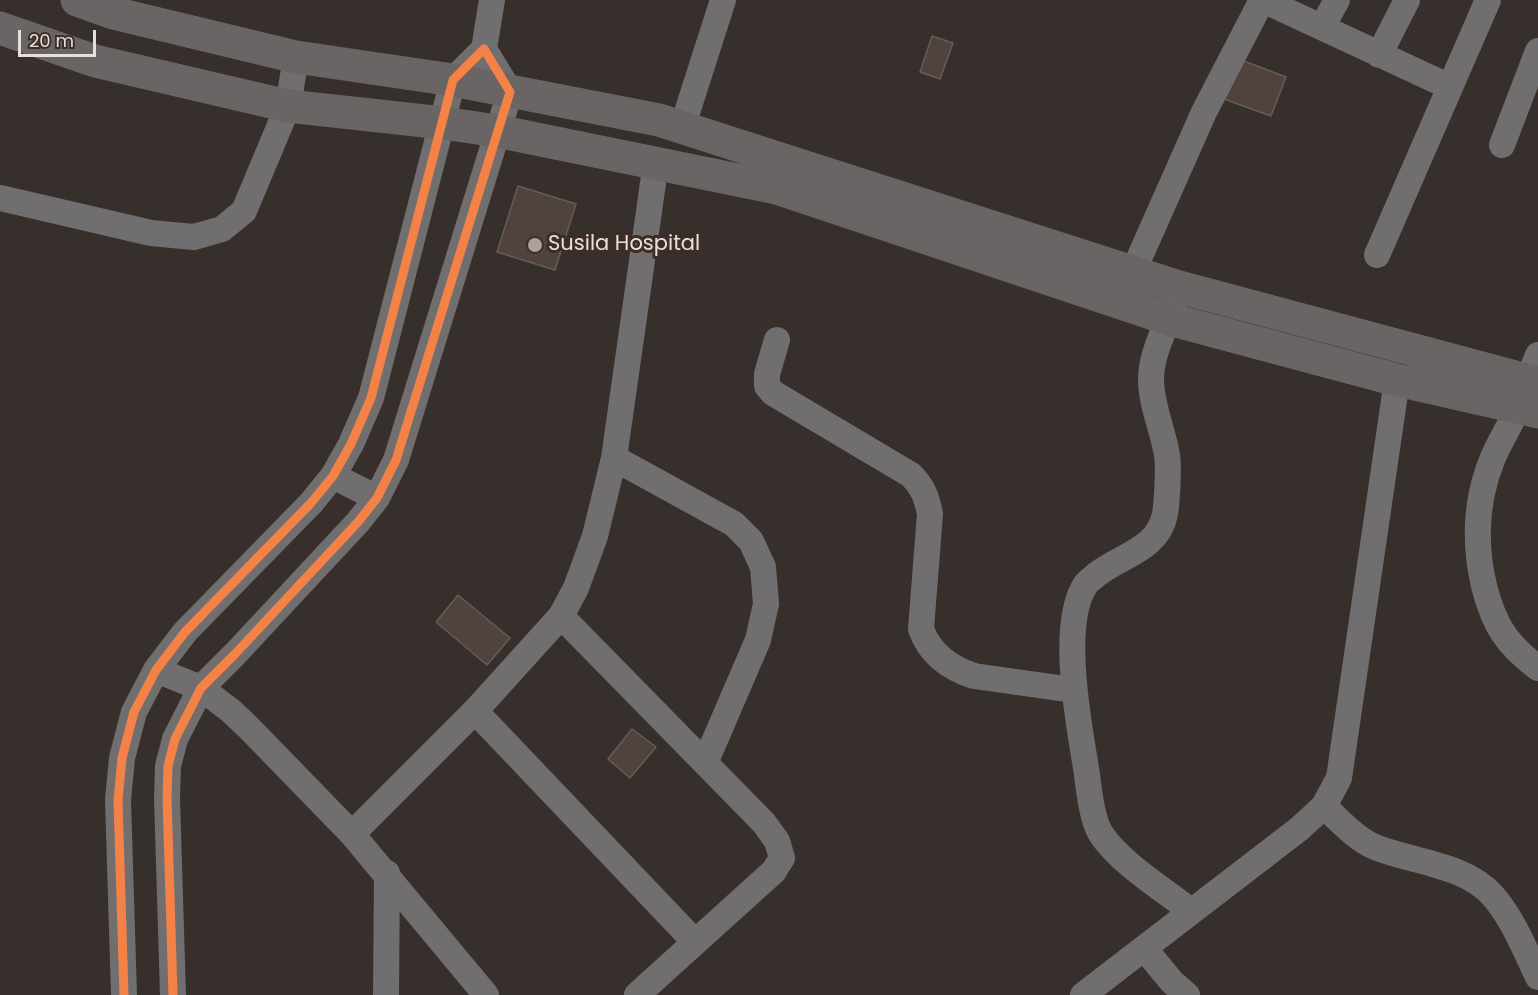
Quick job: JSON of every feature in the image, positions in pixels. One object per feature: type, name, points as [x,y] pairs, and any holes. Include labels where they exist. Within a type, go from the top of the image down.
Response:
[{"type":"main road","points":[[77,0],[114,13],[296,57],[453,80],[659,120],[1179,287],[1532,388]]},
{"type":"main road","points":[[0,28],[95,61],[288,106],[497,131],[777,188],[1169,319],[1397,380],[1532,388]]},
{"type":"street","points":[[124,995],[119,790],[122,758],[134,712],[156,670],[185,632],[311,503],[333,476],[351,444],[371,398],[453,80],[484,49],[492,0]]},
{"type":"street","points":[[682,128],[723,0]]},
{"type":"street","points":[[1132,272],[1204,112],[1263,0],[1450,87]]},
{"type":"street","points":[[1322,27],[1337,0]]},
{"type":"street","points":[[1379,55],[1407,0]]},
{"type":"street","points":[[1377,255],[1488,0]]},
{"type":"street","points":[[173,995],[167,798],[168,766],[175,739],[201,688],[358,522],[377,498],[396,460],[510,92],[484,49]]},
{"type":"street","points":[[1502,145],[1538,51]]},
{"type":"street","points":[[0,198],[151,233],[194,237],[222,229],[244,211],[288,106],[296,57]]},
{"type":"street","points":[[352,834],[475,711],[561,616],[576,588],[595,536],[614,458],[656,162]]},
{"type":"street","points":[[1179,287],[1156,352],[1151,378],[1153,401],[1168,457],[1165,514],[1157,534],[1143,548],[1104,569],[1086,584],[1077,605],[1073,640],[1073,690],[1092,804],[1100,833],[1119,856],[1191,911]]},
{"type":"street","points":[[777,340],[766,374],[766,386],[773,393],[911,475],[924,491],[930,514],[921,614],[921,629],[926,644],[958,671],[974,676],[1073,690]]},
{"type":"street","points":[[1083,995],[1299,829],[1324,806],[1339,778],[1397,380]]},
{"type":"street","points":[[1532,388],[1491,461],[1480,500],[1476,534],[1483,580],[1491,612],[1505,638],[1538,668]]},
{"type":"street","points":[[614,458],[734,524],[751,541],[763,567],[766,604],[758,640],[705,763]]},
{"type":"street","points":[[333,476],[377,498]]},
{"type":"street","points":[[561,616],[764,823],[777,841],[782,858],[774,871],[637,995]]},
{"type":"street","points":[[156,670],[201,688],[240,719],[387,873],[486,995]]},
{"type":"street","points":[[475,711],[695,942]]},
{"type":"street","points":[[1324,806],[1372,846],[1456,872],[1478,883],[1493,895],[1520,937],[1538,977]]},
{"type":"street","points":[[386,995],[387,873]]},
{"type":"street","points":[[1144,948],[1172,982],[1187,995]]},
{"type":"building","points":[[932,36],[953,43],[940,79],[920,72]]},
{"type":"building","points":[[1236,58],[1286,77],[1271,116],[1221,98]]},
{"type":"building","points":[[518,186],[576,204],[555,270],[497,252]]},
{"type":"building","points":[[458,595],[510,638],[487,665],[436,622]]},
{"type":"building","points":[[632,729],[656,747],[630,778],[608,759]]},
{"type":"cycle path","points":[[124,995],[118,800],[122,758],[134,712],[156,670],[185,632],[311,503],[333,476],[351,444],[371,398],[453,80],[484,49],[510,92],[396,460],[377,498],[358,522],[201,688],[175,739],[168,766],[167,798],[173,995]]},
{"type":"place","name":"Susila Hospital","points":[[535,245]]}]
